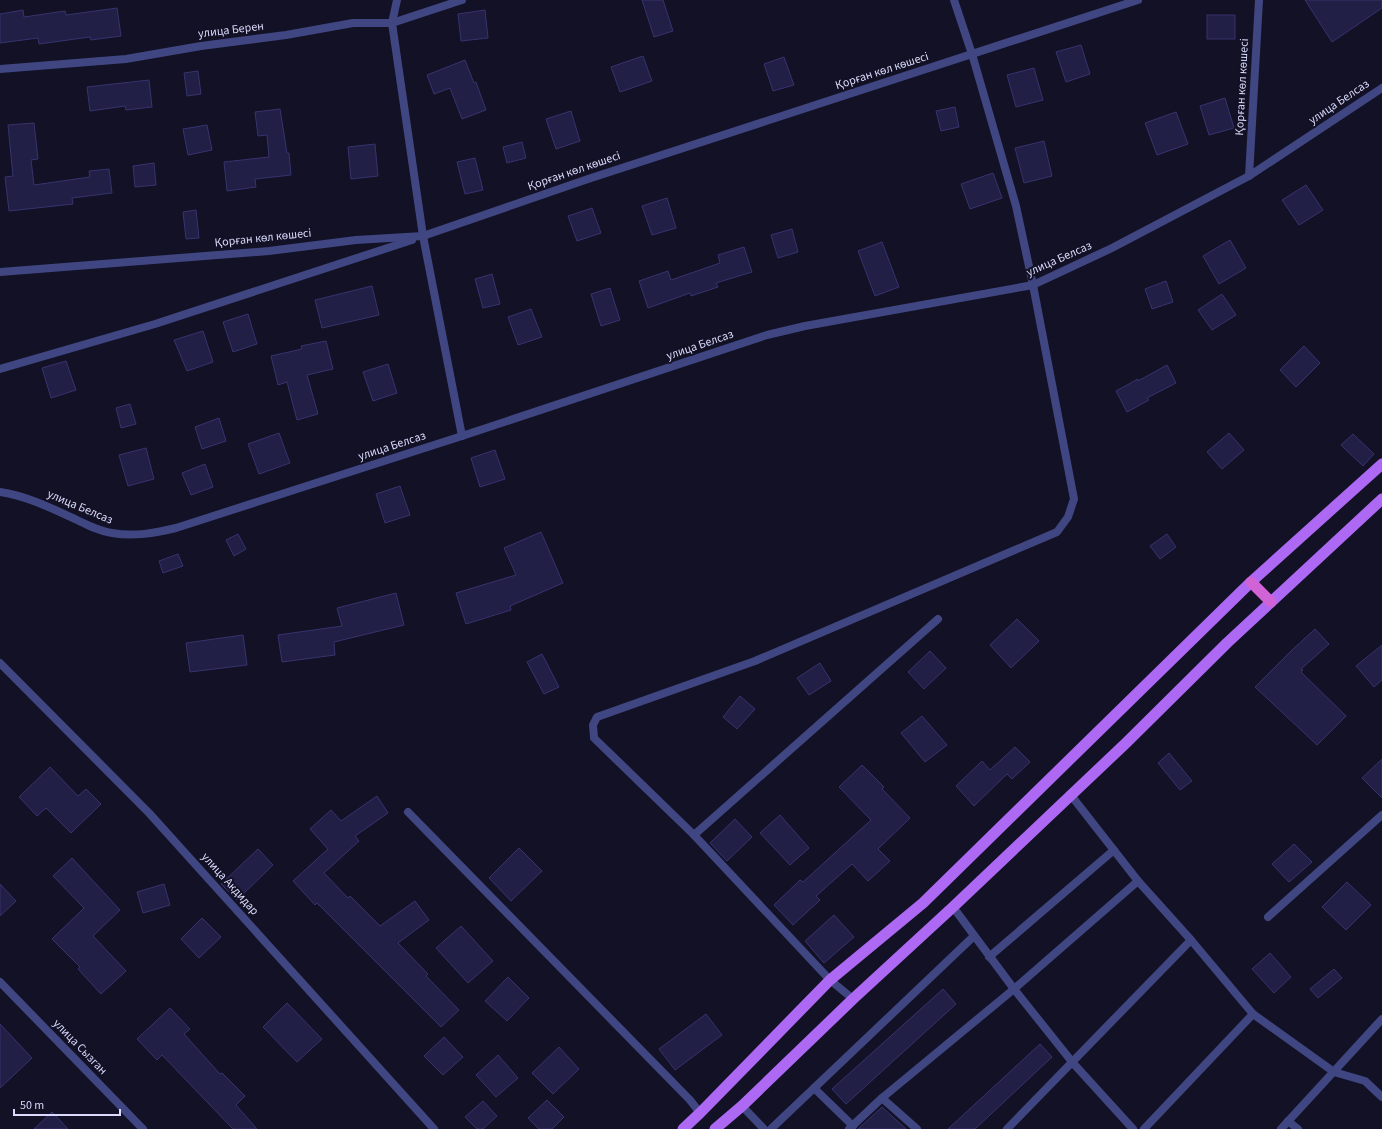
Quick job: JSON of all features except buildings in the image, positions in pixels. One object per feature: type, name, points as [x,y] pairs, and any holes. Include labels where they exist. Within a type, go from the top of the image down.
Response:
[{"type":"highway","points":[[1251,582],[1271,602]]},
{"type":"main road","points":[[683,1129],[700,1114],[830,980],[923,903],[1251,582],[1382,464]]},
{"type":"main road","points":[[715,1129],[742,1106],[853,998],[953,907],[1070,794],[1126,743],[1227,643],[1382,499]]},
{"type":"street","points":[[397,0],[392,23],[422,236],[462,436]]},
{"type":"street","name":"улица Берен","points":[[0,69],[126,59],[201,46],[286,35],[352,23],[392,23],[462,0]]},
{"type":"street","points":[[853,998],[830,980],[694,835],[594,738],[593,725],[597,717],[755,661],[1057,532],[1068,517],[1074,499],[1033,285],[1016,206],[972,54],[954,0]]},
{"type":"street","name":"Қорған көл көшесі","points":[[0,272],[269,251],[356,240],[422,236],[588,179],[1138,0]]},
{"type":"street","name":"Қорған көл көшесі","points":[[1249,176],[1259,0]]},
{"type":"street","name":"улица Белсаз","points":[[0,492],[36,502],[96,529],[130,535],[153,534],[176,528],[462,436],[767,335],[805,326],[1033,285],[1118,245],[1249,176],[1382,88]]},
{"type":"street","points":[[0,369],[155,324],[422,236]]},
{"type":"street","points":[[694,835],[938,619]]},
{"type":"street","name":"улица Акдидар","points":[[0,663],[149,813],[434,1129]]},
{"type":"street","points":[[1070,794],[1138,881],[1191,940],[1253,1014],[1334,1072],[1365,1081],[1382,1097]]},
{"type":"street","points":[[408,812],[690,1100],[700,1114]]},
{"type":"street","points":[[1268,917],[1382,815]]},
{"type":"street","points":[[989,957],[1114,850]]},
{"type":"street","points":[[814,1088],[851,1127],[882,1098],[1014,989],[1138,881]]},
{"type":"street","points":[[953,907],[989,957],[1073,1063],[1133,1129]]},
{"type":"street","points":[[771,1129],[974,936]]},
{"type":"street","points":[[1007,1129],[1073,1063],[1191,940]]},
{"type":"street","name":"улица Сызган","points":[[0,982],[143,1129]]},
{"type":"street","points":[[1144,1129],[1253,1014]]},
{"type":"street","points":[[1281,1129],[1382,1019]]},
{"type":"street","points":[[882,1098],[917,1129]]},
{"type":"street","points":[[742,1106],[764,1129]]},
{"type":"street","points":[[1288,1121],[1298,1129]]}]
